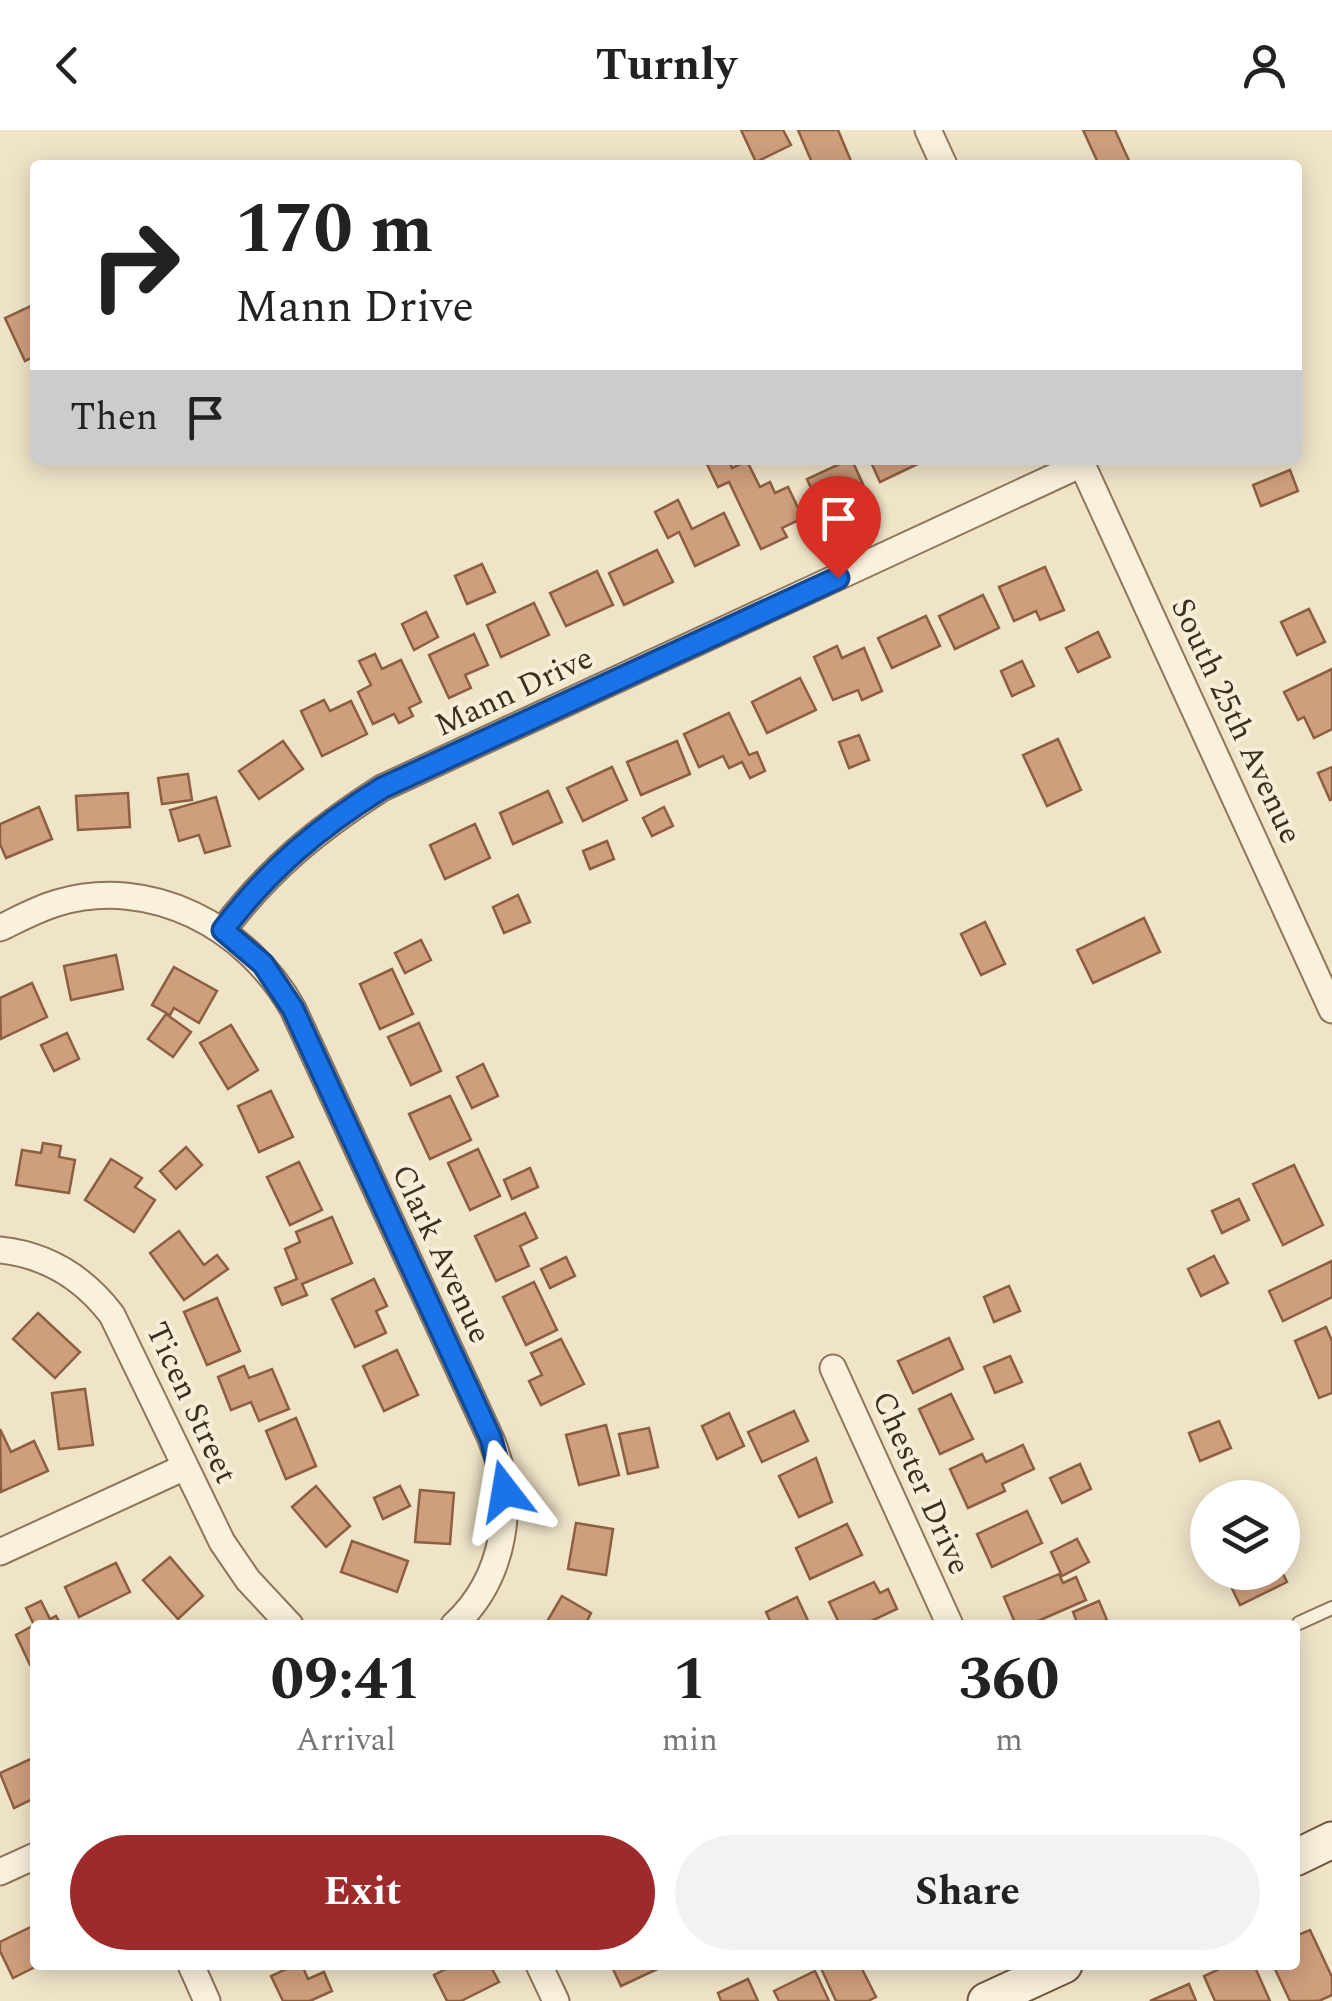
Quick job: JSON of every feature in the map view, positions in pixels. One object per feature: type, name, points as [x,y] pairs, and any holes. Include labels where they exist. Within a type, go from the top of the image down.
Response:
[{"type":"street","points":[[928,130],[942,160]]},
{"type":"street","name":"Mann Drive","points":[[223,930],[252,892],[295,851],[322,827],[382,788],[1075,465]]},
{"type":"street","name":"South 25th Avenue","points":[[1082,465],[1330,999]]},
{"type":"street","points":[[0,928],[54,904],[88,897],[124,896],[181,908],[223,930]]},
{"type":"street","name":"Clark Avenue","points":[[223,930],[263,964],[293,1009],[495,1448],[505,1491],[502,1538],[480,1593],[458,1620]]},
{"type":"street","name":"Ticen Street","points":[[0,1250],[46,1261],[68,1272],[97,1295],[125,1337],[215,1530],[234,1561],[286,1620]]},
{"type":"street","name":"Chester Drive","points":[[833,1368],[948,1620]]},
{"type":"street","points":[[0,1552],[185,1466]]},
{"type":"street","points":[[1300,1856],[1332,1840]]},
{"type":"street","points":[[0,1872],[30,1858]]},
{"type":"street","points":[[192,1970],[207,2001]]},
{"type":"street","points":[[541,1970],[556,2001]]},
{"type":"street","points":[[986,2001],[1053,1970]]},
{"type":"lane","points":[[1300,1623],[1332,1608]]},
{"type":"building","points":[[741,130],[783,130],[791,145],[755,160]]},
{"type":"building","points":[[798,130],[838,130],[851,160],[811,160]]},
{"type":"building","points":[[1083,130],[1115,130],[1129,160],[1097,160]]},
{"type":"building","points":[[30,306],[30,358],[25,361],[5,318]]},
{"type":"building","points":[[707,465],[749,465],[760,487],[770,482],[775,493],[788,487],[803,518],[782,528],[787,537],[761,549],[729,482],[718,487]]},
{"type":"building","points":[[837,465],[854,465],[866,491],[822,512],[807,479]]},
{"type":"building","points":[[872,465],[916,465],[880,482]]},
{"type":"building","points":[[1290,470],[1298,491],[1261,506],[1253,485]]},
{"type":"building","points":[[678,500],[692,529],[724,513],[739,545],[695,566],[679,532],[668,538],[655,512]]},
{"type":"building","points":[[657,550],[673,582],[624,605],[609,573]]},
{"type":"building","points":[[482,564],[495,592],[467,604],[455,576]]},
{"type":"building","points":[[1045,567],[1064,610],[1040,620],[1036,611],[1014,621],[999,587]]},
{"type":"building","points":[[597,571],[613,605],[566,626],[550,593]]},
{"type":"building","points":[[983,595],[999,628],[955,649],[939,616]]},
{"type":"building","points":[[534,603],[549,635],[501,657],[487,625]]},
{"type":"building","points":[[1309,609],[1325,642],[1297,655],[1281,622]]},
{"type":"building","points":[[426,612],[438,637],[414,650],[402,624]]},
{"type":"building","points":[[926,616],[940,646],[892,668],[878,638]]},
{"type":"building","points":[[1098,632],[1110,657],[1078,672],[1066,648]]},
{"type":"building","points":[[474,634],[488,665],[465,675],[471,688],[449,698],[429,655]]},
{"type":"building","points":[[837,646],[842,658],[864,648],[882,691],[862,700],[858,690],[833,700],[814,657]]},
{"type":"building","points":[[375,654],[382,669],[401,660],[421,702],[409,708],[413,716],[399,723],[394,714],[373,724],[358,692],[371,685],[359,661]]},
{"type":"building","points":[[1022,661],[1034,686],[1012,696],[1001,671]]},
{"type":"building","points":[[1332,669],[1332,729],[1314,738],[1304,717],[1298,720],[1284,692]]},
{"type":"building","points":[[800,678],[816,710],[767,733],[752,702]]},
{"type":"building","points":[[324,700],[330,711],[351,701],[367,734],[322,756],[301,711]]},
{"type":"building","points":[[729,713],[749,755],[757,752],[765,771],[750,778],[742,762],[729,768],[723,756],[699,767],[684,734]]},
{"type":"building","points":[[859,735],[869,760],[849,768],[839,742]]},
{"type":"building","points":[[1058,739],[1081,790],[1047,806],[1023,755]]},
{"type":"building","points":[[283,741],[303,769],[259,799],[239,771]]},
{"type":"building","points":[[677,741],[690,774],[641,795],[627,762]]},
{"type":"building","points":[[612,767],[627,800],[583,821],[567,788]]},
{"type":"building","points":[[1332,767],[1332,799],[1330,800],[1318,773]]},
{"type":"building","points":[[188,774],[192,800],[162,804],[158,778]]},
{"type":"building","points":[[548,791],[562,822],[513,844],[500,813]]},
{"type":"building","points":[[128,793],[130,827],[78,830],[76,796]]},
{"type":"building","points":[[216,797],[230,846],[205,853],[199,835],[179,841],[170,810]]},
{"type":"building","points":[[39,807],[52,839],[6,858],[0,844],[0,824]]},
{"type":"building","points":[[664,807],[673,826],[652,836],[643,818]]},
{"type":"building","points":[[475,824],[490,858],[445,879],[430,845]]},
{"type":"building","points":[[607,841],[614,859],[590,869],[583,851]]},
{"type":"building","points":[[518,895],[530,922],[504,933],[493,907]]},
{"type":"building","points":[[1144,918],[1160,952],[1093,983],[1077,950]]},
{"type":"building","points":[[985,922],[1005,964],[981,975],[961,934]]},
{"type":"building","points":[[421,940],[431,960],[405,973],[395,953]]},
{"type":"building","points":[[116,955],[123,989],[71,1000],[64,966]]},
{"type":"building","points":[[174,967],[217,991],[199,1023],[174,1008],[170,1015],[152,1005]]},
{"type":"building","points":[[392,969],[413,1014],[380,1029],[360,984]]},
{"type":"building","points":[[32,983],[47,1017],[1,1039],[0,998]]},
{"type":"building","points":[[166,1014],[191,1032],[173,1057],[148,1039]]},
{"type":"building","points":[[419,1023],[441,1071],[411,1085],[388,1037]]},
{"type":"building","points":[[231,1025],[258,1070],[228,1089],[200,1043]]},
{"type":"building","points":[[67,1033],[79,1059],[54,1071],[41,1045]]},
{"type":"building","points":[[483,1064],[498,1096],[472,1108],[457,1077]]},
{"type":"building","points":[[271,1091],[293,1137],[259,1152],[238,1106]]},
{"type":"building","points":[[450,1096],[471,1140],[430,1159],[409,1114]]},
{"type":"building","points":[[43,1143],[61,1146],[59,1157],[75,1160],[69,1193],[16,1185],[22,1150],[41,1153]]},
{"type":"building","points":[[186,1147],[202,1165],[176,1189],[160,1171]]},
{"type":"building","points":[[478,1149],[500,1196],[470,1210],[448,1163]]},
{"type":"building","points":[[111,1159],[142,1178],[135,1187],[155,1200],[134,1232],[85,1200]]},
{"type":"building","points":[[299,1162],[322,1210],[290,1225],[267,1177]]},
{"type":"building","points":[[1294,1165],[1323,1225],[1283,1245],[1253,1184]]},
{"type":"building","points":[[530,1168],[538,1187],[512,1199],[504,1180]]},
{"type":"building","points":[[1239,1199],[1249,1220],[1222,1233],[1212,1211]]},
{"type":"building","points":[[525,1213],[537,1238],[520,1246],[529,1266],[496,1281],[475,1236]]},
{"type":"building","points":[[332,1217],[352,1263],[302,1284],[307,1295],[282,1305],[275,1288],[297,1279],[285,1249],[300,1242],[296,1232]]},
{"type":"building","points":[[179,1231],[204,1265],[217,1255],[228,1269],[184,1300],[150,1253]]},
{"type":"building","points":[[1214,1256],[1228,1283],[1201,1296],[1188,1269]]},
{"type":"building","points":[[566,1257],[575,1276],[550,1288],[541,1269]]},
{"type":"building","points":[[1332,1261],[1332,1297],[1283,1321],[1269,1291]]},
{"type":"building","points":[[374,1279],[387,1306],[376,1311],[386,1333],[355,1347],[332,1299]]},
{"type":"building","points":[[534,1282],[557,1330],[526,1345],[503,1297]]},
{"type":"building","points":[[1009,1286],[1020,1311],[994,1322],[984,1297]]},
{"type":"building","points":[[217,1298],[240,1351],[207,1365],[184,1312]]},
{"type":"building","points":[[38,1313],[80,1352],[55,1378],[13,1339]]},
{"type":"building","points":[[1326,1327],[1332,1341],[1332,1393],[1319,1398],[1295,1341]]},
{"type":"building","points":[[949,1338],[963,1369],[913,1393],[898,1361]]},
{"type":"building","points":[[561,1339],[584,1384],[541,1405],[529,1381],[542,1375],[531,1353]]},
{"type":"building","points":[[397,1350],[418,1395],[384,1411],[363,1366]]},
{"type":"building","points":[[1010,1356],[1022,1382],[995,1393],[984,1367]]},
{"type":"building","points":[[244,1366],[249,1378],[272,1369],[289,1409],[259,1421],[251,1402],[231,1410],[218,1377]]},
{"type":"building","points":[[85,1389],[93,1445],[59,1449],[52,1393]]},
{"type":"building","points":[[951,1394],[973,1439],[940,1454],[919,1409]]},
{"type":"building","points":[[794,1411],[808,1441],[762,1462],[748,1432]]},
{"type":"building","points":[[729,1413],[744,1446],[717,1459],[702,1426]]},
{"type":"building","points":[[296,1418],[316,1466],[286,1479],[266,1431]]},
{"type":"building","points":[[1219,1421],[1231,1448],[1200,1461],[1189,1433]]},
{"type":"building","points":[[606,1425],[619,1475],[579,1485],[566,1435]]},
{"type":"building","points":[[649,1428],[658,1467],[628,1474],[619,1434]]},
{"type":"building","points":[[0,1429],[11,1452],[34,1441],[48,1471],[1,1492]]},
{"type":"building","points":[[1023,1445],[1034,1469],[1002,1484],[1005,1491],[968,1508],[950,1469],[982,1454],[986,1462]]},
{"type":"building","points":[[816,1458],[832,1502],[799,1517],[779,1476]]},
{"type":"building","points":[[1080,1464],[1091,1489],[1062,1503],[1050,1478]]},
{"type":"building","points":[[316,1486],[350,1526],[326,1547],[292,1507]]},
{"type":"building","points":[[400,1486],[410,1506],[383,1519],[374,1498]]},
{"type":"building","points":[[420,1490],[454,1493],[450,1544],[415,1542]]},
{"type":"building","points":[[1027,1511],[1042,1543],[992,1567],[977,1534]]},
{"type":"building","points":[[576,1523],[613,1529],[606,1575],[568,1569]]},
{"type":"building","points":[[847,1524],[862,1555],[810,1579],[796,1548]]},
{"type":"building","points":[[1077,1539],[1089,1562],[1062,1576],[1051,1552]]},
{"type":"building","points":[[352,1541],[408,1561],[397,1592],[341,1572]]},
{"type":"building","points":[[170,1557],[203,1596],[178,1619],[143,1580]]},
{"type":"building","points":[[116,1563],[130,1592],[79,1617],[65,1587]]},
{"type":"building","points":[[1059,1574],[1063,1583],[1076,1577],[1086,1600],[1040,1620],[1014,1620],[1004,1597]]},
{"type":"building","points":[[874,1582],[880,1593],[888,1589],[897,1609],[874,1620],[838,1620],[829,1602]]},
{"type":"building","points":[[1233,1590],[1271,1590],[1240,1605]]},
{"type":"building","points":[[562,1596],[591,1613],[588,1620],[548,1620]]},
{"type":"building","points":[[797,1597],[808,1620],[770,1620],[766,1612]]},
{"type":"building","points":[[41,1601],[50,1619],[56,1616],[58,1620],[32,1620],[26,1608]]},
{"type":"building","points":[[1099,1601],[1107,1620],[1076,1620],[1073,1612]]},
{"type":"building","points":[[30,1627],[30,1665],[16,1635]]},
{"type":"building","points":[[30,1759],[30,1800],[14,1808],[0,1773]]},
{"type":"building","points":[[30,1927],[30,1970],[13,1978],[0,1951],[0,1942]]},
{"type":"building","points":[[1310,1930],[1332,1977],[1332,1995],[1319,2001],[1290,2001],[1275,1970],[1300,1970],[1300,1934]]},
{"type":"building","points":[[284,1970],[304,1970],[308,1979],[324,1972],[332,1991],[310,2001],[283,2001],[271,1976]]},
{"type":"building","points":[[444,1970],[493,1970],[499,1982],[461,2001],[447,2001],[434,1975]]},
{"type":"building","points":[[613,1970],[655,1970],[621,1986]]},
{"type":"building","points":[[822,1970],[862,1970],[876,1997],[868,2001],[836,2001]]},
{"type":"building","points":[[1217,1970],[1256,1970],[1270,2001],[1215,2001],[1204,1976]]},
{"type":"building","points":[[815,1971],[829,2001],[779,2001],[774,1991]]},
{"type":"building","points":[[748,1979],[758,2001],[721,2001],[718,1993]]},
{"type":"building","points":[[1189,1984],[1196,2001],[1150,2001]]},
{"type":"route","points":[[505,1491],[495,1448],[293,1009],[263,964],[223,930],[252,892],[295,851],[322,827],[382,788],[838,578]]}]
